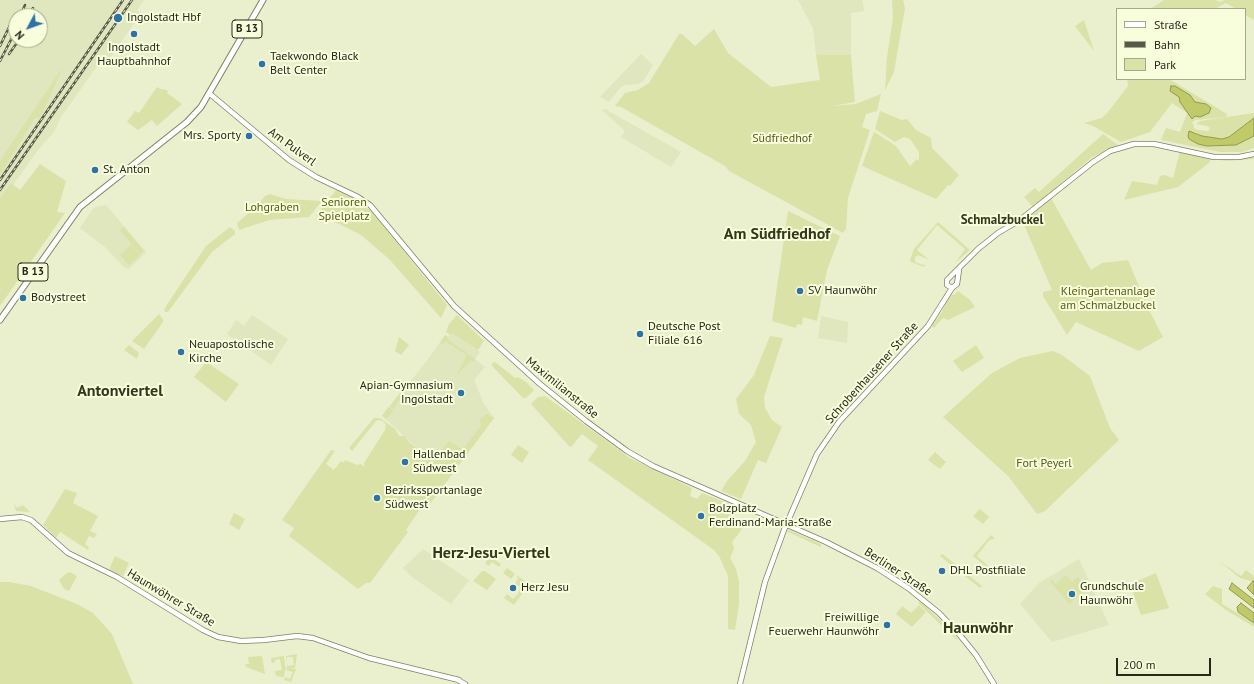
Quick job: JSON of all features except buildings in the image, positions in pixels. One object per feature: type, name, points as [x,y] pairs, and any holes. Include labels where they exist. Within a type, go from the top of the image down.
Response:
[{"type":"main road","name":"B 13","points":[[0,320],[80,207],[187,122],[201,107],[210,94],[263,0]]},
{"type":"street","name":"Am Pulverl","points":[[210,94],[289,160],[316,177],[358,196],[370,205]]},
{"type":"street","points":[[959,268],[956,286],[949,287],[946,280],[989,239],[1020,220],[1093,162],[1115,149],[1134,144],[1154,144],[1214,157],[1239,157],[1254,154]]},
{"type":"street","name":"Maximilianstraße","points":[[370,205],[385,221],[436,286],[460,312],[540,384],[586,421],[626,451],[653,466],[786,524]]},
{"type":"street","points":[[951,276],[957,280]]},
{"type":"street","name":"Schrobenhausener Straße","points":[[740,684],[764,582],[786,524],[812,464],[831,432],[844,415],[928,326],[943,302],[949,287]]},
{"type":"street","name":"Haunwöhrer Straße","points":[[0,519],[22,517],[31,520],[68,553],[117,577],[214,636],[241,641],[294,636],[313,638],[369,658],[450,676],[465,684]]},
{"type":"street","name":"Berliner Straße","points":[[786,524],[857,557],[914,593],[939,613],[959,634],[976,656],[993,683]]},
{"type":"shaded area","points":[[0,0],[144,0],[137,10],[141,13],[110,58],[105,55],[61,117],[54,132],[38,150],[13,185],[11,184],[0,198]]},
{"type":"shaded area","points":[[798,0],[862,0],[864,11],[851,13],[851,55],[816,55],[813,28]]},
{"type":"shaded area","points":[[641,54],[653,65],[644,80],[639,84],[625,85],[620,88],[609,102],[600,97]]},
{"type":"shaded area","points":[[1171,86],[1175,86],[1190,95],[1195,102],[1206,104],[1211,108],[1209,113],[1200,117],[1195,116],[1192,119],[1180,102],[1179,97],[1170,91]]},
{"type":"shaded area","points":[[605,109],[681,152],[671,167],[621,137],[625,131],[602,110]]},
{"type":"shaded area","points":[[1254,118],[1254,136],[1236,145],[1207,146],[1198,144],[1189,139],[1188,136],[1189,131],[1202,136],[1222,139],[1229,137]]},
{"type":"shaded area","points":[[106,205],[146,252],[129,269],[125,268],[105,247],[80,228],[92,210],[96,207]]},
{"type":"shaded area","points":[[252,315],[288,339],[271,365],[227,334],[236,320],[244,326]]},
{"type":"shaded area","points":[[821,316],[848,322],[847,343],[818,338]]},
{"type":"shaded area","points":[[452,332],[480,352],[475,359],[485,367],[474,380],[484,404],[494,418],[442,488],[416,471],[417,448],[382,416],[426,362],[445,335],[448,337]]},
{"type":"shaded area","points":[[423,549],[469,580],[451,604],[412,577],[403,568]]},
{"type":"shaded area","name":"Grundschule Haunwöhr","points":[[1079,559],[1109,625],[1052,642],[1020,604],[1039,583]]},
{"type":"shaded area","points":[[1253,581],[1254,582],[1254,595],[1247,588]]},
{"type":"shaded area","points":[[1232,583],[1254,600],[1254,608],[1229,589]]},
{"type":"shaded area","points":[[1241,603],[1254,613],[1254,623],[1238,612],[1237,607]]},
{"type":"green space","points":[[892,0],[903,0],[905,8],[894,72],[885,90],[887,57],[893,18]]},
{"type":"green space","points":[[1164,0],[1216,0],[1220,2],[1225,0],[1254,0],[1254,20],[1246,16],[1246,8],[1234,8],[1226,3],[1217,8],[1152,8]]},
{"type":"green space","points":[[1084,20],[1094,51],[1075,26]]},
{"type":"green space","name":"Südfriedhof","points":[[714,29],[728,53],[771,87],[820,80],[816,55],[851,55],[855,102],[832,106],[856,104],[881,94],[877,111],[866,114],[862,127],[870,130],[848,198],[846,229],[843,233],[729,171],[725,166],[621,107],[615,106],[625,93],[638,90],[649,83],[679,34],[682,34],[695,46]]},
{"type":"green space","points":[[63,67],[43,112],[39,118],[35,118],[0,175],[0,162],[7,150]]},
{"type":"green space","points":[[1127,80],[1171,80],[1227,114],[1226,117],[1195,120],[1192,123],[1194,128],[1198,130],[1208,131],[1210,128],[1196,124],[1200,121],[1254,113],[1254,118],[1229,137],[1222,139],[1202,136],[1193,131],[1207,146],[1236,145],[1254,136],[1254,148],[1242,152],[1220,152],[1161,140],[1166,128],[1180,132],[1187,113],[1172,103],[1150,132],[1121,142],[1093,126],[1084,123],[1102,118],[1128,86]]},
{"type":"green space","points":[[157,87],[168,91],[167,93],[182,104],[157,126],[152,120],[138,130],[127,122],[135,111],[139,113]]},
{"type":"green space","points":[[880,111],[902,120],[907,119],[916,130],[931,138],[932,148],[959,175],[936,199],[862,166],[874,132],[896,146],[910,166],[917,159],[919,161],[919,152],[910,139],[904,137],[895,142],[875,129]]},
{"type":"green space","points":[[1103,134],[1118,145],[1091,158],[1033,207],[1024,197],[1035,188],[1039,192]]},
{"type":"green space","points":[[1180,151],[1220,160],[1254,157],[1254,159],[1228,161],[1211,159],[1209,163],[1178,187],[1124,200],[1132,181],[1157,185],[1160,176],[1164,175],[1173,178]]},
{"type":"green space","points":[[40,164],[66,181],[57,212],[65,213],[0,306],[0,198],[11,183],[20,190]]},
{"type":"green space","name":"Senioren Spielplatz","points":[[336,190],[355,199],[371,211],[381,223],[447,305],[441,318],[389,259],[361,235],[339,224],[316,216]]},
{"type":"green space","name":"Lohgraben","points":[[270,194],[286,199],[322,201],[309,217],[269,220],[239,230],[237,223],[257,206],[265,196]]},
{"type":"green space","name":"Kleingartenanlage am Schmalzbuckel","points":[[1051,198],[1091,270],[1102,263],[1128,260],[1149,310],[1163,337],[1139,351],[1076,322],[1067,335],[1043,296],[1043,292],[1052,290],[1022,220]]},
{"type":"green space","points":[[788,211],[840,236],[827,270],[817,321],[803,317],[802,325],[797,324],[796,328],[772,321]]},
{"type":"green space","points":[[938,222],[970,250],[956,262],[965,249],[937,225],[917,250],[929,260],[918,255],[917,257],[915,256],[915,262],[923,265],[925,264],[924,267],[911,262],[910,260],[914,249]]},
{"type":"green space","points":[[124,227],[144,251],[140,254],[120,230]]},
{"type":"green space","name":"Lohgraben","points":[[230,227],[235,231],[235,234],[212,252],[168,312],[165,312],[164,310],[166,306],[206,246]]},
{"type":"green space","points":[[131,245],[140,255],[129,265],[120,255]]},
{"type":"green space","points":[[958,291],[970,300],[975,307],[948,320],[943,318],[934,328],[931,326],[942,312],[949,294],[954,295]]},
{"type":"green space","points":[[159,314],[163,319],[163,322],[144,349],[132,341]]},
{"type":"green space","points":[[457,315],[484,341],[478,350],[452,333],[450,335],[446,332],[449,324]]},
{"type":"green space","points":[[445,335],[448,337],[447,339],[475,359],[473,362],[471,360],[457,375],[467,355],[445,341],[442,345],[440,343]]},
{"type":"green space","points":[[770,336],[783,338],[764,397],[765,408],[772,420],[782,427],[766,463],[758,460],[741,499],[721,491],[727,481],[745,461],[756,442],[751,425],[739,414],[736,399],[754,375]]},
{"type":"green space","points":[[399,337],[409,345],[401,355],[395,351]]},
{"type":"green space","points":[[129,345],[139,353],[137,359],[124,350]]},
{"type":"green space","points":[[976,345],[984,358],[962,372],[953,361]]},
{"type":"green space","name":"Fort Peyerl","points":[[1053,351],[1062,355],[1090,376],[1110,428],[1119,440],[1045,511],[1037,514],[1008,476],[943,417],[992,373],[1020,358]]},
{"type":"green space","points":[[206,362],[239,384],[226,402],[194,377]]},
{"type":"green space","points":[[495,362],[515,378],[518,377],[526,382],[534,390],[526,398],[523,398],[492,366],[492,363]]},
{"type":"green space","points":[[405,386],[408,388],[393,409],[390,406]]},
{"type":"green space","points":[[545,396],[630,458],[692,488],[690,496],[697,499],[702,493],[737,507],[730,520],[742,529],[732,542],[734,549],[730,558],[736,569],[739,582],[739,604],[735,630],[728,629],[728,576],[719,556],[714,550],[588,460],[598,446],[582,434],[571,447],[568,445],[531,404],[538,397]]},
{"type":"green space","points":[[388,407],[393,410],[391,414],[389,413],[390,415],[386,419],[382,416]]},
{"type":"green space","name":"Bezirkssportanlage Südwest","points":[[487,414],[494,418],[427,508],[420,509],[406,530],[408,532],[370,583],[366,583],[358,589],[289,536],[294,528],[282,520],[331,450],[335,451],[326,464],[334,470],[341,461],[344,463],[345,460],[357,465],[361,464],[364,467],[364,463],[385,430],[386,425],[384,422],[380,420],[376,421],[352,451],[349,448],[374,418],[380,418],[395,429],[399,436],[405,436],[409,442],[417,448],[420,465],[417,471],[422,475],[419,470],[427,459],[433,463],[449,441],[463,450],[479,428],[481,429],[480,419]]},
{"type":"green space","points":[[518,445],[529,452],[522,463],[511,455]]},
{"type":"green space","points":[[935,452],[946,462],[940,469],[928,460]]},
{"type":"green space","points":[[65,489],[77,493],[73,503],[98,516],[90,531],[97,534],[94,538],[89,536],[85,544],[89,547],[88,550],[60,532],[56,538],[43,525]]},
{"type":"green space","points":[[14,503],[17,508],[23,505],[30,512],[16,511]]},
{"type":"green space","points":[[980,509],[989,517],[983,524],[973,516]]},
{"type":"green space","points":[[234,513],[245,519],[239,530],[229,524]]},
{"type":"green space","points":[[789,530],[821,544],[821,547],[786,531]]},
{"type":"green space","points":[[991,535],[995,539],[989,540],[977,556],[995,572],[997,570],[999,573],[996,575],[973,556]]},
{"type":"green space","points":[[942,554],[982,586],[980,588],[966,577],[940,556]]},
{"type":"green space","points":[[115,556],[129,563],[123,576],[109,570]]},
{"type":"green space","points":[[490,557],[501,564],[499,567],[492,562],[489,566],[485,563]]},
{"type":"green space","points":[[1218,560],[1241,576],[1246,570],[1254,576],[1254,582],[1240,578]]},
{"type":"green space","points":[[507,568],[515,574],[511,579],[503,573]]},
{"type":"green space","points":[[482,571],[485,571],[496,579],[487,590],[473,581]]},
{"type":"green space","points":[[70,572],[77,576],[69,591],[64,589],[59,580]]},
{"type":"green space","points":[[1156,573],[1169,608],[1141,615],[1130,584]]},
{"type":"green space","points":[[516,575],[529,584],[514,605],[504,598],[507,594],[513,599],[518,594],[521,587],[515,584],[518,578]]},
{"type":"green space","points":[[1066,575],[1072,582],[1078,577],[1088,588],[1069,604],[1050,581],[1052,580],[1056,584]]},
{"type":"green space","points":[[0,582],[31,586],[77,604],[93,613],[112,634],[133,684],[0,684]]},
{"type":"green space","points":[[1213,586],[1222,589],[1222,604],[1254,623],[1254,627],[1226,610],[1205,594]]},
{"type":"green space","points":[[920,601],[950,629],[959,642],[918,603]]},
{"type":"green space","points":[[919,605],[926,612],[912,627],[896,614],[902,606],[911,613]]},
{"type":"green space","points":[[297,654],[295,668],[287,668],[287,663],[288,666],[294,665],[293,657],[287,657],[287,662],[286,656]]},
{"type":"green space","points":[[262,656],[265,674],[246,667],[245,664],[249,664],[248,657]]},
{"type":"green space","points":[[284,656],[286,667],[284,677],[276,676],[275,671],[282,670],[280,659],[275,660],[275,662],[272,663],[271,658]]},
{"type":"green space","points":[[287,668],[296,669],[291,682],[284,680],[285,677],[290,679],[293,672],[286,670]]},
{"type":"railway","points":[[0,180],[123,0]]},
{"type":"railway","points":[[0,190],[132,0]]},
{"type":"railway","points":[[0,46],[8,29]]},
{"type":"railway","points":[[0,61],[8,46]]},
{"type":"railway","points":[[9,54],[13,48]]},
{"type":"place","name":"Ingolstadt Hbf","points":[[118,18]]},
{"type":"place","name":"Ingolstadt Hauptbahnhof","points":[[134,34]]},
{"type":"place","name":"Taekwondo Black Belt Center","points":[[262,64]]},
{"type":"place","name":"Mrs. Sporty","points":[[249,136]]},
{"type":"place","name":"St. Anton","points":[[95,170]]},
{"type":"place","name":"SV Haunwöhr","points":[[800,291]]},
{"type":"place","name":"Bodystreet","points":[[23,298]]},
{"type":"place","name":"Deutsche Post Filiale 616","points":[[640,334]]},
{"type":"place","name":"Neuapostolische Kirche","points":[[181,352]]},
{"type":"place","name":"Apian-Gymnasium Ingolstadt","points":[[461,393]]},
{"type":"place","name":"Hallenbad Südwest","points":[[405,462]]},
{"type":"place","name":"Bezirkssportanlage Südwest","points":[[377,498]]},
{"type":"place","name":"Bolzplatz Ferdinand-Maria-Straße","points":[[701,516]]},
{"type":"place","name":"DHL Postfiliale","points":[[942,571]]},
{"type":"place","name":"Herz Jesu","points":[[513,588]]},
{"type":"place","name":"Grundschule Haunwöhr","points":[[1072,594]]},
{"type":"place","name":"Freiwillige Feuerwehr Haunwöhr","points":[[887,625]]},
{"type":"district","name":"Schmalzbuckel","points":[[1002,220]]},
{"type":"district","name":"Am Südfriedhof","points":[[777,234]]},
{"type":"district","name":"Antonviertel","points":[[120,391]]},
{"type":"district","name":"Herz-Jesu-Viertel","points":[[491,553]]},
{"type":"district","name":"Haunwöhr","points":[[978,628]]}]
